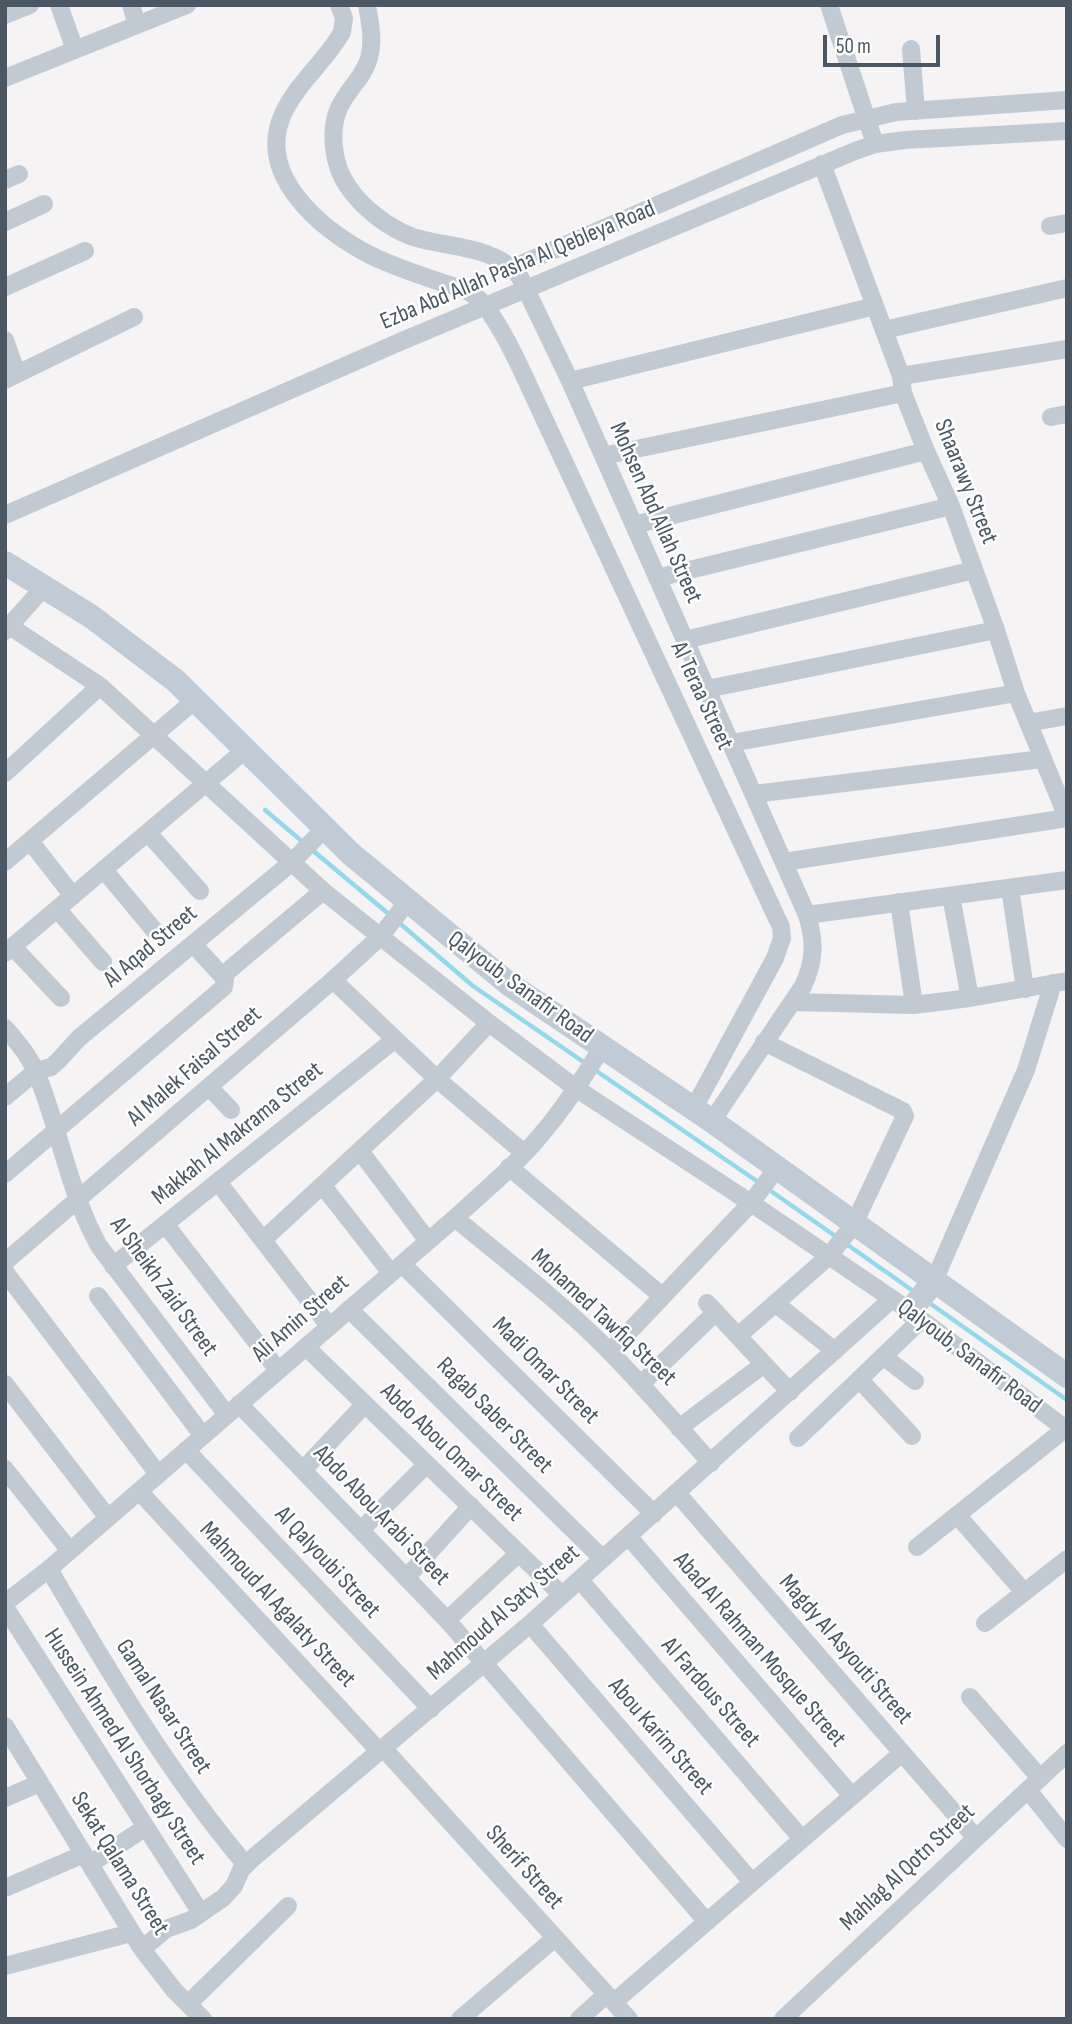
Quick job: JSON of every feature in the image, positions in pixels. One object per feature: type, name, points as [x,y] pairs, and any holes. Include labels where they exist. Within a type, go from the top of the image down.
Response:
[{"type":"street","points":[[5,15],[30,5]]},
{"type":"street","points":[[59,5],[75,50]]},
{"type":"street","points":[[131,5],[137,25]]},
{"type":"street","points":[[5,78],[187,5]]},
{"type":"street","points":[[339,5],[344,18],[342,32],[282,116],[277,139],[279,162],[287,184],[301,204],[315,217],[362,250],[460,288],[484,306]]},
{"type":"street","points":[[368,5],[372,47],[369,61],[338,109],[333,135],[336,161],[345,183],[359,201],[396,229],[428,241],[469,249],[512,268],[814,136],[866,118],[916,111],[1067,100]]},
{"type":"street","points":[[829,5],[875,144]]},
{"type":"street","points":[[911,49],[916,111]]},
{"type":"street","name":"Ezba Abd Allah Pasha Al Qebleya Road","points":[[5,515],[484,306],[875,144],[1067,131]]},
{"type":"street","name":"Shaarawy Street","points":[[822,164],[926,451],[951,506],[1016,693],[1042,759],[1060,779],[1067,818]]},
{"type":"street","points":[[5,222],[44,204]]},
{"type":"street","points":[[5,287],[85,251]]},
{"type":"street","name":"Mohsen Abd Allah Street","points":[[512,268],[527,290],[570,381],[813,932],[811,970],[793,1002],[764,1042],[703,1115]]},
{"type":"street","points":[[884,330],[1067,288]]},
{"type":"street","name":"Al Teraa Street","points":[[484,306],[515,357],[781,927],[782,938],[775,958],[703,1115]]},
{"type":"street","points":[[570,381],[875,306]]},
{"type":"street","points":[[5,340],[11,377],[134,317]]},
{"type":"street","points":[[603,456],[1067,349]]},
{"type":"street","points":[[634,525],[926,451]]},
{"type":"street","points":[[657,578],[951,506]]},
{"type":"street","name":"Qalyoub, Sanafir Road","points":[[5,563],[45,586],[136,649],[176,681],[324,828],[509,984],[703,1115],[1067,1376]]},
{"type":"street","points":[[685,640],[974,570]]},
{"type":"street","points":[[7,627],[45,586]]},
{"type":"street","name":"Qalyoub, Sanafir Road","points":[[7,627],[100,686],[323,891],[489,1023],[577,1089],[907,1310],[1066,1429]]},
{"type":"street","points":[[707,689],[996,630]]},
{"type":"street","points":[[5,773],[100,686]]},
{"type":"street","points":[[730,743],[1016,693]]},
{"type":"street","points":[[5,862],[194,701]]},
{"type":"street","points":[[1028,723],[1067,716]]},
{"type":"street","points":[[61,998],[9,950],[244,751]]},
{"type":"street","points":[[754,794],[1042,759]]},
{"type":"street","points":[[783,862],[1067,818]]},
{"type":"street","name":"Al Aqad Street","points":[[5,1097],[36,1071],[58,1061],[79,1038],[291,863],[324,828]]},
{"type":"street","points":[[148,833],[200,891]]},
{"type":"street","points":[[30,841],[73,896]]},
{"type":"street","points":[[104,870],[154,930]]},
{"type":"street","points":[[807,915],[1067,880]]},
{"type":"street","points":[[1010,888],[1024,989]]},
{"type":"street","points":[[223,978],[323,891]]},
{"type":"street","points":[[951,896],[970,998]]},
{"type":"street","name":"Al Malek Faisal Street","points":[[5,1262],[333,981],[380,937],[408,901]]},
{"type":"street","points":[[899,902],[914,1004]]},
{"type":"street","points":[[57,909],[103,962]]},
{"type":"street","points":[[5,1174],[224,986],[223,978],[193,944]]},
{"type":"street","points":[[333,981],[437,1079],[524,1153]]},
{"type":"street","points":[[793,1002],[914,1004],[970,998],[1060,982]]},
{"type":"street","points":[[798,1438],[883,1356],[907,1310],[934,1281],[1026,1070],[1060,982]]},
{"type":"street","points":[[263,1240],[437,1079],[489,1023]]},
{"type":"street","name":"Al Sheikh Zaid Street","points":[[5,1028],[36,1071],[78,1201],[93,1235],[113,1266],[233,1410]]},
{"type":"street","name":"Makkah Al Makrama Street","points":[[113,1266],[394,1040]]},
{"type":"street","points":[[737,1336],[829,1256],[854,1224],[905,1118],[903,1111],[764,1042]]},
{"type":"street","name":"Ali Amin Street","points":[[5,1605],[455,1218],[538,1138],[577,1089],[602,1047]]},
{"type":"street","points":[[209,1087],[231,1110]]},
{"type":"street","points":[[360,1151],[428,1241]]},
{"type":"street","points":[[509,1167],[662,1296]]},
{"type":"street","points":[[610,1352],[751,1203],[777,1168]]},
{"type":"street","points":[[218,1182],[329,1326]]},
{"type":"street","name":"Madi Omar Street","points":[[323,1186],[396,1268],[654,1514]]},
{"type":"street","name":"Mohamed Tawfiq Street","points":[[455,1218],[545,1292],[610,1352],[711,1462]]},
{"type":"street","points":[[165,1224],[278,1370]]},
{"type":"street","points":[[5,1272],[159,1474]]},
{"type":"street","points":[[98,1296],[203,1436]]},
{"type":"street","points":[[775,1303],[835,1351]]},
{"type":"street","points":[[641,1384],[711,1308],[790,1392]]},
{"type":"street","name":"Ragab Saber Street","points":[[349,1309],[603,1559]]},
{"type":"street","name":"Mahmoud Al Saty Street","points":[[142,1949],[166,1929],[191,1920],[228,1893],[246,1865],[530,1624],[835,1351],[907,1310]]},
{"type":"street","name":"Abdo Abou Omar Street","points":[[306,1346],[562,1595]]},
{"type":"street","points":[[883,1356],[915,1381]]},
{"type":"street","points":[[679,1428],[764,1364]]},
{"type":"street","points":[[859,1380],[912,1436]]},
{"type":"street","points":[[5,1384],[108,1518]]},
{"type":"street","points":[[303,1470],[365,1404]]},
{"type":"street","name":"Abdo Abou Arabi Street","points":[[233,1410],[303,1470],[447,1620],[706,1922]]},
{"type":"street","points":[[917,1547],[1066,1429]]},
{"type":"street","name":"Al Qalyoubi Street","points":[[186,1450],[431,1709]]},
{"type":"street","points":[[360,1530],[427,1464]]},
{"type":"street","points":[[5,1469],[70,1551]]},
{"type":"street","name":"Mahmoud Al Agalaty Street","points":[[139,1492],[382,1750]]},
{"type":"street","name":"Magdy Al Asyouti Street","points":[[677,1493],[976,1838]]},
{"type":"street","points":[[406,1578],[471,1506]]},
{"type":"street","points":[[957,1515],[1024,1592]]},
{"type":"street","name":"Abad Al Rahman Mosque Street","points":[[628,1536],[852,1796]]},
{"type":"street","points":[[447,1620],[519,1553]]},
{"type":"street","points":[[985,1623],[1067,1559]]},
{"type":"street","name":"Gamal Nasar Street","points":[[49,1569],[166,1761],[246,1865]]},
{"type":"street","name":"Al Fardous Street","points":[[580,1580],[802,1839]]},
{"type":"street","name":"Hussein Ahmed Al Shorbagy Street","points":[[5,1605],[201,1913]]},
{"type":"street","name":"Abou Karim Street","points":[[530,1624],[752,1882]]},
{"type":"street","points":[[970,1697],[1034,1784],[1067,1839]]},
{"type":"street","name":"Sekat Qalama Street","points":[[5,1726],[131,1933],[203,2019]]},
{"type":"street","name":"Sherif Street","points":[[382,1750],[629,2019]]},
{"type":"street","points":[[579,2019],[610,1998],[706,1922],[902,1753]]},
{"type":"street","name":"Mahlag Al Qotn Street","points":[[783,2019],[1067,1753]]},
{"type":"street","points":[[5,1798],[40,1783]]},
{"type":"street","points":[[5,1888],[87,1859],[146,1827]]},
{"type":"street","points":[[188,2004],[288,1906]]},
{"type":"street","points":[[5,1966],[131,1933]]},
{"type":"street","points":[[460,2019],[555,1938]]},
{"type":"waterway","points":[[265,810],[304,843]]},
{"type":"waterway","points":[[311,849],[390,915]]},
{"type":"waterway","points":[[397,921],[473,986],[588,1065]]},
{"type":"waterway","points":[[595,1070],[761,1184]]},
{"type":"waterway","points":[[768,1189],[838,1238]]},
{"type":"waterway","points":[[845,1243],[916,1293]]},
{"type":"waterway","points":[[928,1302],[1067,1400]]}]
